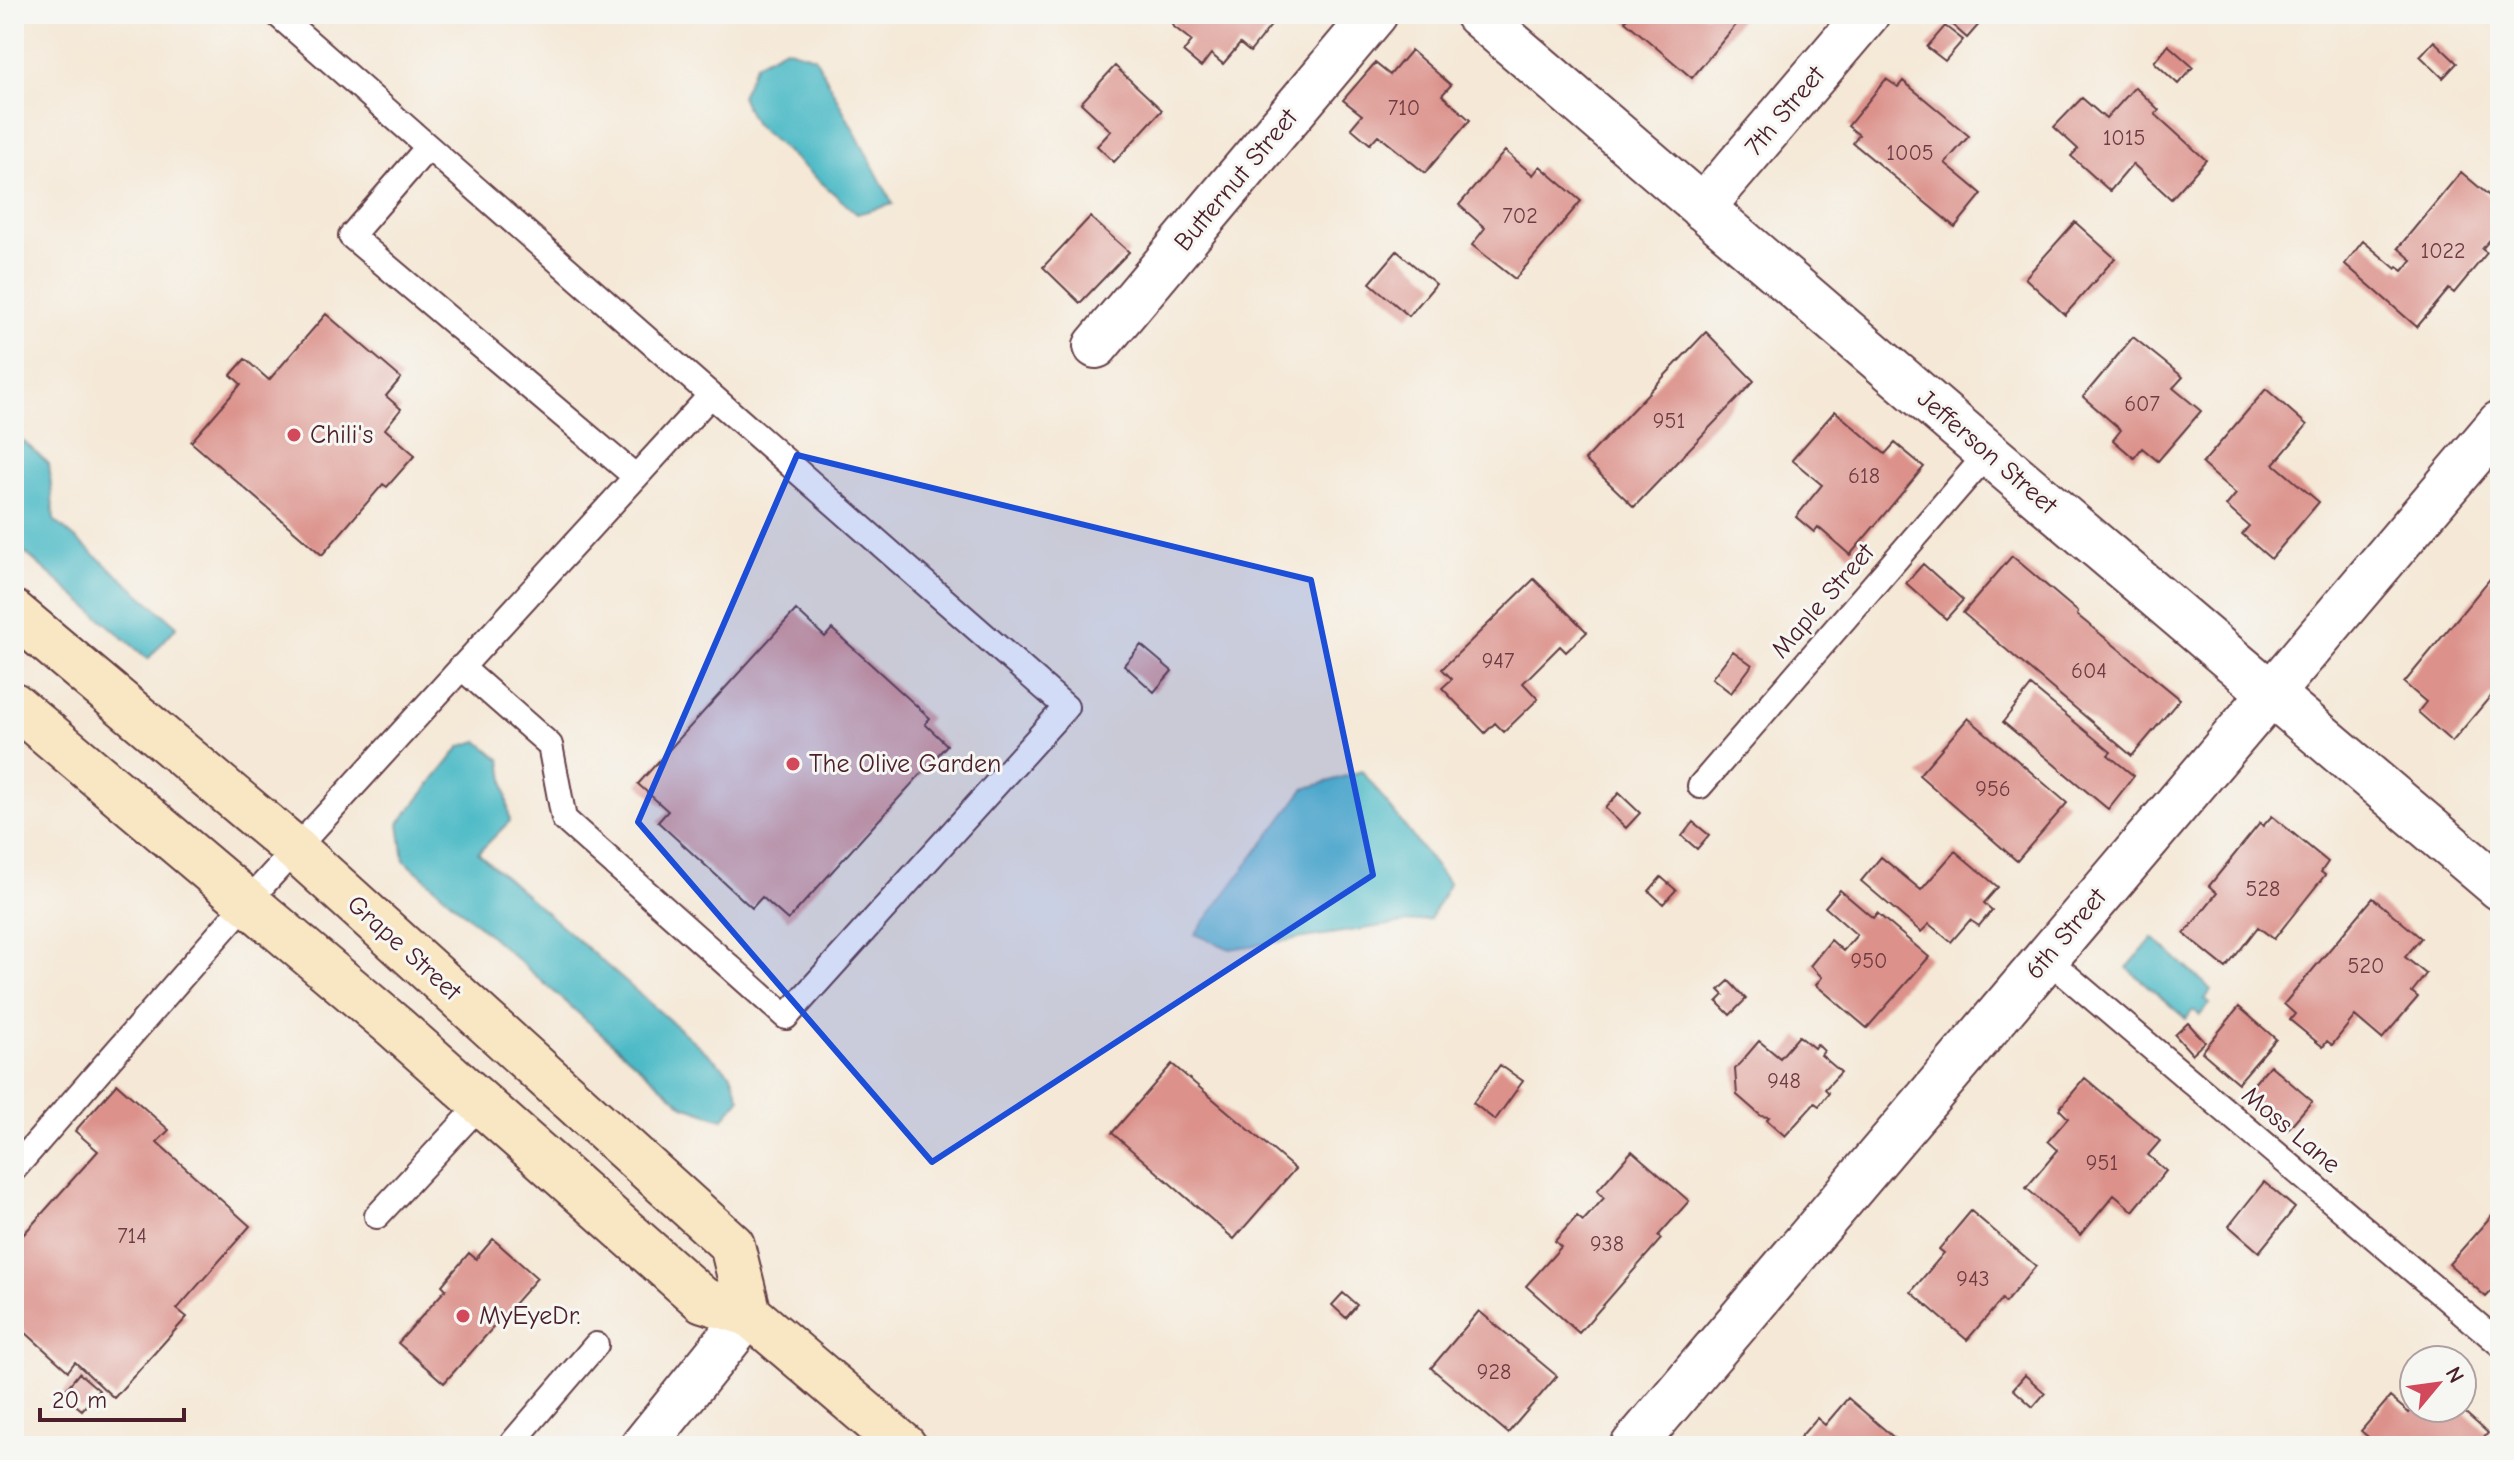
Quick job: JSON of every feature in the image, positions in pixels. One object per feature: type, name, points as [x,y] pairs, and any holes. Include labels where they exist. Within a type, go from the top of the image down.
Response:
[{"type":"main road","name":"Grape Street","points":[[14,613],[295,849],[732,1245],[749,1314]]},
{"type":"main road","points":[[14,705],[248,901],[703,1300],[749,1314],[904,1446]]},
{"type":"street","name":"Butternut Street","points":[[1096,346],[1375,14]]},
{"type":"street","name":"Jefferson Street","points":[[1477,14],[2500,888]]},
{"type":"street","name":"7th Street","points":[[1702,208],[1867,14]]},
{"type":"street","name":"6th Street","points":[[1633,1446],[2500,423]]},
{"type":"street","points":[[643,1446],[749,1314]]},
{"type":"lane","points":[[277,14],[1066,707],[786,1017],[564,819],[550,745],[461,667]]},
{"type":"lane","points":[[428,147],[351,236],[636,477]]},
{"type":"lane","points":[[14,1169],[248,901],[710,396]]},
{"type":"lane","name":"Maple Street","points":[[1700,786],[1988,453]]},
{"type":"lane","name":"Moss Lane","points":[[2046,958],[2500,1344]]},
{"type":"lane","points":[[377,1216],[481,1104]]},
{"type":"lane","points":[[517,1446],[513,1442],[596,1345]]},
{"type":"highlighted area","points":[[797,455],[1311,580],[1373,875],[932,1162],[638,822]]},
{"type":"water","points":[[785,48],[815,57],[893,204],[857,214],[754,123],[741,96],[756,64]]},
{"type":"water","points":[[14,433],[49,464],[54,520],[177,626],[148,659],[14,543]]},
{"type":"water","points":[[478,741],[501,760],[510,821],[478,853],[731,1074],[740,1099],[723,1119],[684,1106],[404,860],[399,823],[461,746]]},
{"type":"water","points":[[1362,771],[1449,884],[1430,919],[1230,949],[1195,934],[1304,789]]},
{"type":"water","points":[[2153,938],[2212,990],[2205,999],[2210,1004],[2200,1015],[2193,1010],[2186,1019],[2127,968]]},
{"type":"building","points":[[1170,14],[1280,14],[1250,52],[1240,44],[1223,64],[1211,54],[1201,67],[1183,52],[1192,41],[1174,27]]},
{"type":"building","points":[[1631,14],[1745,14],[1692,78],[1625,21]]},
{"type":"building","points":[[1940,14],[1988,14],[1967,38]]},
{"type":"building","points":[[1945,26],[1963,40],[1945,61],[1927,47]]},
{"type":"building","points":[[2434,41],[2457,63],[2443,78],[2420,56]]},
{"type":"building","points":[[2168,45],[2193,67],[2178,84],[2154,62]]},
{"type":"building","points":[[1411,50],[1451,85],[1442,95],[1470,120],[1425,173],[1378,135],[1370,144],[1351,128],[1362,115],[1343,100],[1375,63],[1390,75]]},
{"type":"building","points":[[1115,66],[1162,110],[1114,162],[1097,146],[1111,131],[1081,103]]},
{"type":"building","points":[[1886,79],[1898,87],[1903,81],[1969,136],[1945,163],[1982,194],[1955,227],[1853,143],[1859,135],[1848,126]]},
{"type":"building","points":[[2135,87],[2159,110],[2155,114],[2206,160],[2171,199],[2133,164],[2110,191],[2071,156],[2078,149],[2054,127],[2082,98],[2106,119]]},
{"type":"building","points":[[1505,151],[1533,175],[1540,166],[1581,201],[1515,279],[1472,245],[1485,228],[1459,205]]},
{"type":"building","points":[[2461,172],[2500,205],[2500,228],[2482,249],[2487,253],[2454,293],[2449,289],[2417,327],[2345,264],[2363,241],[2396,269],[2398,267],[2403,271],[2412,260],[2398,248]]},
{"type":"building","points":[[1090,217],[1129,252],[1080,303],[1043,267]]},
{"type":"building","points":[[2075,222],[2115,258],[2065,315],[2025,278]]},
{"type":"building","points":[[1397,251],[1436,284],[1409,316],[1370,283]]},
{"type":"building","name":"Chili's","points":[[326,314],[401,378],[386,396],[401,409],[385,429],[415,455],[387,487],[383,484],[322,555],[191,442],[241,384],[231,375],[245,359],[269,380]]},
{"type":"building","points":[[1706,332],[1754,381],[1634,507],[1585,460]]},
{"type":"building","points":[[2133,337],[2183,377],[2173,388],[2201,411],[2158,461],[2142,448],[2134,458],[2113,440],[2121,430],[2083,397]]},
{"type":"building","points":[[2266,389],[2307,425],[2274,464],[2319,502],[2271,559],[2242,534],[2249,526],[2226,506],[2236,494],[2202,464]]},
{"type":"building","points":[[1835,411],[1885,454],[1895,443],[1924,467],[1850,555],[1818,527],[1814,532],[1796,517],[1822,485],[1792,460]]},
{"type":"building","points":[[2012,556],[2078,612],[2077,615],[2180,699],[2132,756],[1963,613]]},
{"type":"building","points":[[1923,564],[1963,600],[1946,619],[1906,583]]},
{"type":"building","points":[[2493,575],[2500,580],[2500,685],[2452,742],[2418,712],[2426,702],[2404,683]]},
{"type":"building","points":[[1534,579],[1587,632],[1566,652],[1560,646],[1523,683],[1538,699],[1504,732],[1495,723],[1485,733],[1442,688],[1452,679],[1442,669]]},
{"type":"building","name":"The Olive Garden","points":[[796,610],[825,637],[832,629],[930,718],[925,724],[947,745],[788,920],[762,897],[752,908],[658,822],[668,811],[638,784]]},
{"type":"building","points":[[1141,645],[1172,671],[1154,692],[1124,665]]},
{"type":"building","points":[[1733,651],[1752,665],[1731,693],[1712,678]]},
{"type":"building","points":[[2031,686],[2111,752],[2108,755],[2134,776],[2108,809],[2003,722]]},
{"type":"building","points":[[1968,718],[2067,803],[2017,861],[1919,775]]},
{"type":"building","points":[[1619,793],[1640,813],[1626,828],[1605,808]]},
{"type":"building","points":[[2272,816],[2328,862],[2321,872],[2325,875],[2274,939],[2258,927],[2226,968],[2184,934],[2217,893],[2209,886],[2260,823],[2263,826]]},
{"type":"building","points":[[1693,822],[1709,835],[1697,849],[1682,836]]},
{"type":"building","points":[[1955,851],[1998,887],[1984,903],[1992,910],[1979,926],[1970,920],[1951,942],[1929,924],[1921,932],[1861,881],[1881,857],[1921,890]]},
{"type":"building","points":[[1661,877],[1676,890],[1663,904],[1649,891]]},
{"type":"building","points":[[1840,890],[1873,918],[1877,913],[1929,957],[1867,1028],[1816,985],[1822,977],[1810,966],[1831,940],[1843,951],[1857,935],[1825,907]]},
{"type":"building","points":[[2373,898],[2421,938],[2405,957],[2426,974],[2412,992],[2418,997],[2382,1039],[2355,1016],[2332,1045],[2327,1041],[2323,1047],[2290,1020],[2295,1014],[2284,1004]]},
{"type":"building","points":[[1729,981],[1746,999],[1730,1015],[1717,1002],[1724,995],[1719,990]]},
{"type":"building","points":[[2239,1007],[2276,1039],[2238,1083],[2202,1052]]},
{"type":"building","points":[[2188,1023],[2205,1042],[2192,1054],[2175,1035]]},
{"type":"building","points":[[1799,1036],[1814,1048],[1817,1044],[1824,1051],[1821,1055],[1841,1072],[1825,1089],[1829,1093],[1819,1106],[1815,1103],[1785,1136],[1767,1120],[1769,1117],[1761,1116],[1737,1095],[1735,1069],[1759,1041],[1780,1058]]},
{"type":"building","points":[[1172,1064],[1295,1169],[1234,1239],[1112,1133]]},
{"type":"building","points":[[1500,1065],[1523,1081],[1495,1120],[1473,1103]]},
{"type":"building","points":[[2270,1065],[2312,1101],[2287,1130],[2245,1094]]},
{"type":"building","points":[[2085,1078],[2160,1141],[2148,1155],[2166,1171],[2133,1211],[2114,1195],[2081,1235],[2026,1188],[2058,1150],[2048,1141],[2068,1118],[2059,1109]]},
{"type":"building","points":[[117,1084],[169,1130],[157,1142],[250,1226],[177,1309],[187,1317],[114,1398],[75,1362],[68,1371],[14,1322],[14,1245],[98,1151],[75,1131]]},
{"type":"building","points":[[1632,1151],[1689,1201],[1658,1236],[1661,1239],[1579,1333],[1526,1286],[1561,1247],[1555,1241],[1577,1216],[1583,1221],[1604,1198],[1597,1191]]},
{"type":"building","points":[[2264,1182],[2295,1208],[2259,1252],[2229,1226]]},
{"type":"building","points":[[1971,1211],[2036,1266],[2005,1303],[2002,1299],[1967,1340],[1911,1292],[1944,1253],[1939,1249]]},
{"type":"building","points":[[2492,1215],[2500,1222],[2500,1282],[2486,1297],[2449,1264]]},
{"type":"building","name":"MyEyeDr.","points":[[493,1239],[537,1278],[444,1383],[398,1343],[446,1289],[442,1285],[469,1253],[476,1259]]},
{"type":"building","points":[[1343,1293],[1357,1305],[1346,1318],[1332,1305]]},
{"type":"building","points":[[1479,1311],[1557,1376],[1508,1433],[1431,1368]]},
{"type":"building","points":[[79,1373],[99,1390],[82,1410],[62,1394]]},
{"type":"building","points":[[2025,1375],[2045,1393],[2033,1407],[2013,1389]]},
{"type":"building","points":[[2390,1397],[2398,1404],[2398,1424],[2478,1424],[2488,1433],[2477,1446],[2379,1446],[2361,1431]]},
{"type":"building","points":[[1848,1398],[1899,1442],[1895,1446],[1798,1446],[1795,1443],[1817,1418],[1825,1425]]},
{"type":"place","name":"Chili's","points":[[294,435]]},
{"type":"place","name":"The Olive Garden","points":[[793,764]]},
{"type":"place","name":"MyEyeDr.","points":[[463,1316]]}]
